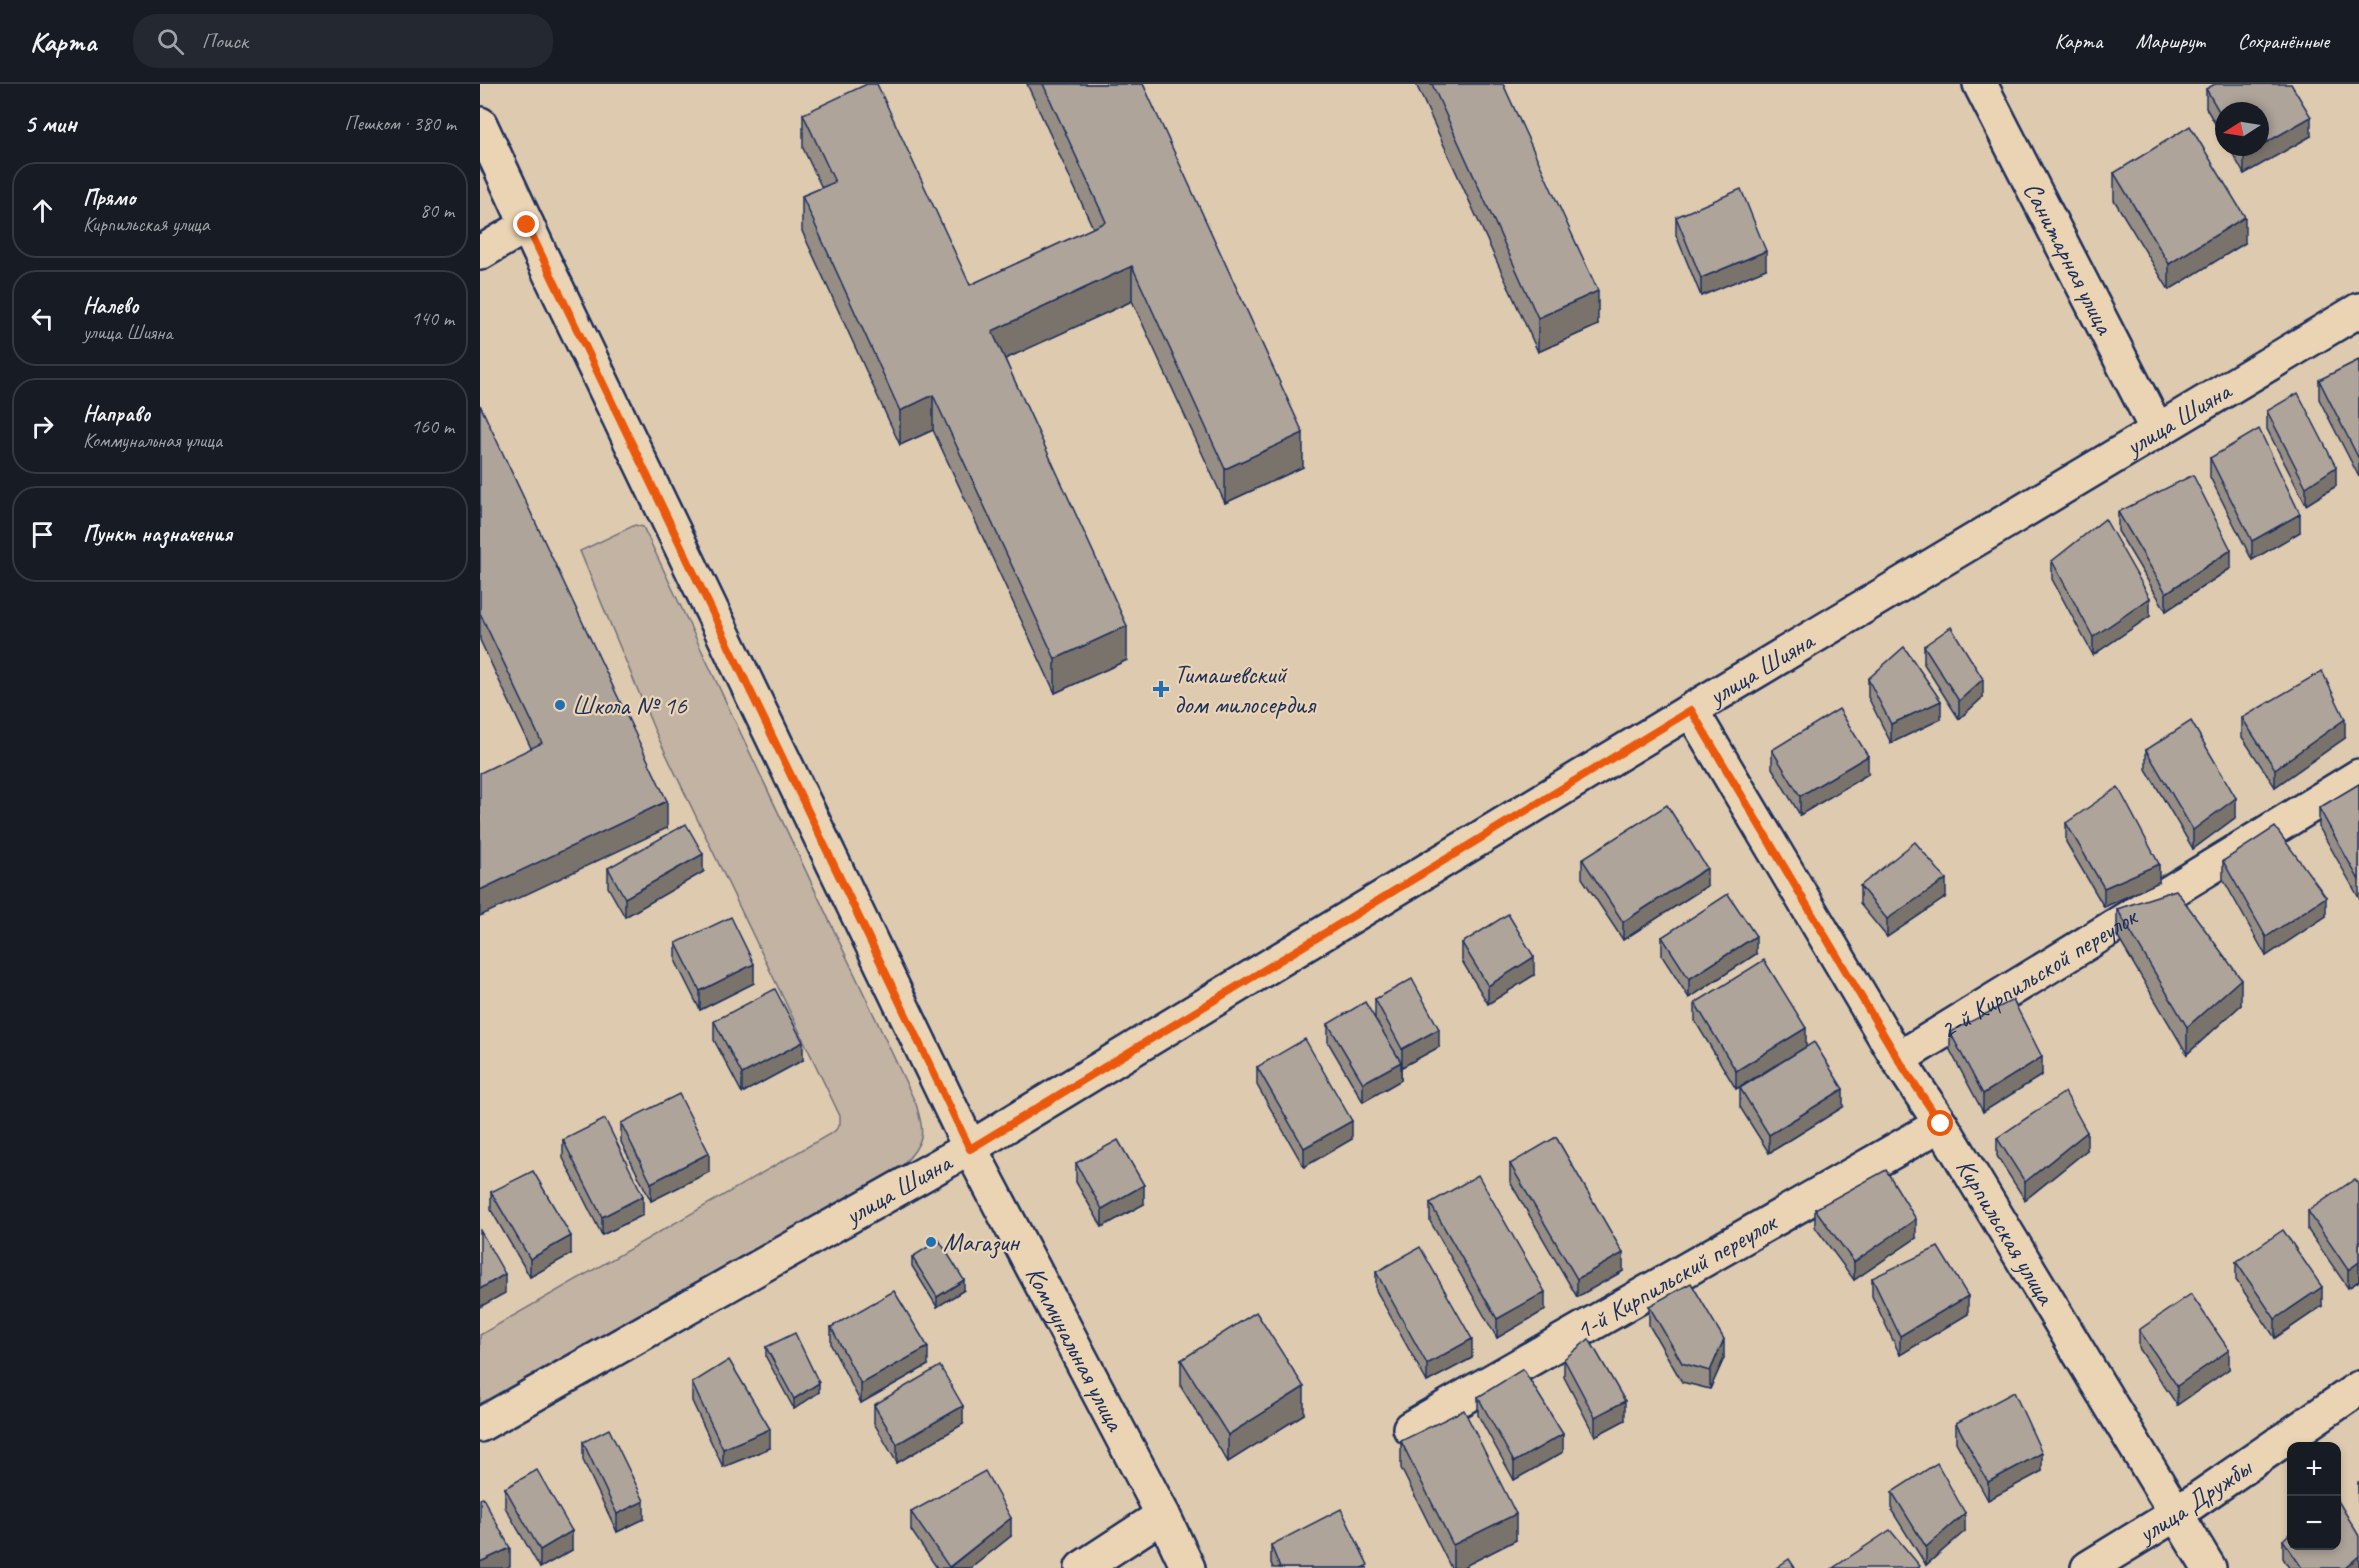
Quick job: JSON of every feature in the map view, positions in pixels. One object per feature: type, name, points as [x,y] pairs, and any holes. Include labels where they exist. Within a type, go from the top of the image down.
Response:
[{"type":"street","name":"Санитарная улица","points":[[1980,84],[2157,430]]},
{"type":"street","name":"Коммунальная улица","points":[[480,124],[970,1149],[1188,1568]]},
{"type":"street","points":[[480,253],[527,225]]},
{"type":"street","name":"улица Шияна","points":[[480,1425],[970,1149],[1691,710],[2359,310]]},
{"type":"street","name":"Кирпильская улица","points":[[1691,710],[1898,1059],[1941,1124],[2209,1568]]},
{"type":"street","name":"2-й Кирпильской переулок","points":[[1898,1059],[2359,776]]},
{"type":"street","name":"1-й Кирпильский переулок","points":[[1410,1428],[1941,1124]]},
{"type":"street","name":"улица Дружбы","points":[[2088,1568],[2176,1514],[2359,1388]]},
{"type":"street","points":[[1082,1568],[1162,1515]]},
{"type":"shaded area","points":[[635,525],[643,527],[648,537],[916,1104],[921,1123],[921,1137],[916,1149],[903,1165],[480,1404],[480,1335],[835,1131],[840,1124],[840,1116],[654,729],[580,551]]},
{"type":"building","points":[[867,84],[877,84],[970,285],[1106,222],[1043,84],[1143,84],[1303,433],[1225,469],[1132,266],[992,331],[1127,626],[1055,659],[933,395],[900,411],[802,196],[835,182],[803,114]]},
{"type":"building","points":[[1432,84],[1503,84],[1598,291],[1538,318]]},
{"type":"building","points":[[2215,84],[2291,84],[2311,117],[2269,141],[2269,102],[2215,102],[2215,104],[2206,89]]},
{"type":"building","points":[[2190,126],[2245,217],[2169,264],[2114,173]]},
{"type":"building","points":[[1741,189],[1766,251],[1701,278],[1676,217]]},
{"type":"building","points":[[2359,360],[2359,459],[2319,380]]},
{"type":"building","points":[[2298,393],[2336,467],[2306,487],[2267,411]]},
{"type":"building","name":"Школа № 16","points":[[480,405],[667,801],[480,890],[480,773],[542,743],[480,613]]},
{"type":"building","points":[[2259,429],[2300,514],[2252,541],[2210,458]]},
{"type":"building","points":[[2193,475],[2231,550],[2166,593],[2118,512]]},
{"type":"building","points":[[2105,519],[2150,598],[2093,637],[2052,561]]},
{"type":"building","points":[[1951,627],[1983,679],[1959,701],[1924,646]]},
{"type":"building","points":[[1904,647],[1941,701],[1891,724],[1868,679]]},
{"type":"building","points":[[2322,671],[2345,719],[2275,769],[2242,718]]},
{"type":"building","points":[[1839,709],[1868,756],[1800,796],[1772,750]]},
{"type":"building","points":[[2191,721],[2236,798],[2193,830],[2146,750]]},
{"type":"building","points":[[2359,784],[2359,880],[2319,808]]},
{"type":"building","points":[[2118,787],[2159,864],[2104,888],[2066,823]]},
{"type":"building","points":[[1667,805],[1707,868],[1623,922],[1582,859]]},
{"type":"building","points":[[686,824],[703,854],[625,898],[608,868]]},
{"type":"building","points":[[2275,827],[2326,897],[2266,937],[2223,861]]},
{"type":"building","points":[[1915,842],[1946,879],[1887,919],[1860,886]]},
{"type":"building","points":[[2176,890],[2241,979],[2187,1027],[2117,909]]},
{"type":"building","points":[[1728,894],[1756,936],[1689,979],[1662,937]]},
{"type":"building","points":[[1508,914],[1534,957],[1488,986],[1462,943]]},
{"type":"building","points":[[731,917],[754,964],[700,991],[676,943]]},
{"type":"building","points":[[1764,960],[1806,1028],[1736,1071],[1695,1003]]},
{"type":"building","points":[[1412,979],[1439,1029],[1402,1049],[1375,999]]},
{"type":"building","points":[[775,989],[803,1042],[742,1074],[714,1021]]},
{"type":"building","points":[[2013,1000],[2042,1057],[1983,1094],[1950,1032]]},
{"type":"building","points":[[1365,1002],[1401,1062],[1363,1083],[1328,1024]]},
{"type":"building","points":[[1305,1039],[1352,1121],[1304,1148],[1257,1067]]},
{"type":"building","points":[[1814,1042],[1843,1089],[1769,1135],[1740,1088]]},
{"type":"building","points":[[2065,1092],[2087,1132],[2025,1182],[1997,1138]]},
{"type":"building","points":[[679,1094],[709,1153],[651,1183],[621,1123]]},
{"type":"building","points":[[605,1119],[643,1196],[602,1217],[563,1140]]},
{"type":"building","points":[[1556,1137],[1623,1253],[1577,1279],[1510,1164]]},
{"type":"building","points":[[1118,1140],[1144,1185],[1102,1209],[1076,1163]]},
{"type":"building","points":[[1886,1170],[1916,1219],[1854,1262],[1815,1209]]},
{"type":"building","points":[[533,1171],[571,1236],[530,1259],[491,1192]]},
{"type":"building","points":[[1478,1175],[1545,1292],[1497,1319],[1430,1203]]},
{"type":"building","points":[[2355,1179],[2359,1184],[2359,1262],[2348,1270],[2308,1211]]},
{"type":"building","points":[[480,1230],[505,1274],[480,1289]]},
{"type":"building","points":[[2283,1230],[2322,1287],[2275,1319],[2236,1262]]},
{"type":"building","points":[[939,1240],[964,1280],[937,1297],[912,1257]]},
{"type":"building","points":[[1420,1247],[1472,1339],[1427,1364],[1376,1272]]},
{"type":"building","points":[[1938,1247],[1968,1296],[1900,1336],[1872,1278]]},
{"type":"building","points":[[1691,1283],[1724,1339],[1710,1371],[1682,1363],[1649,1306]]},
{"type":"building","points":[[894,1291],[928,1347],[861,1384],[831,1327]]},
{"type":"building","points":[[2191,1294],[2229,1350],[2177,1386],[2139,1330]]},
{"type":"building","points":[[1256,1312],[1304,1387],[1228,1435],[1181,1360]]},
{"type":"building","points":[[795,1333],[819,1383],[794,1399],[766,1347]]},
{"type":"building","points":[[1589,1339],[1625,1401],[1595,1417],[1564,1359]]},
{"type":"building","points":[[729,1360],[770,1429],[723,1449],[692,1383]]},
{"type":"building","points":[[940,1366],[963,1406],[897,1444],[874,1405]]},
{"type":"building","points":[[1523,1369],[1563,1434],[1514,1462],[1478,1397]]},
{"type":"building","points":[[2014,1392],[2042,1453],[1988,1482],[1956,1423]]},
{"type":"building","points":[[1464,1410],[1516,1514],[1453,1545],[1401,1441]]},
{"type":"building","points":[[609,1429],[644,1501],[617,1514],[583,1442]]},
{"type":"building","points":[[1937,1463],[1965,1513],[1926,1547],[1892,1492]]},
{"type":"building","points":[[537,1470],[572,1531],[540,1550],[505,1488]]},
{"type":"building","points":[[985,1471],[1011,1518],[949,1567],[911,1512]]},
{"type":"building","points":[[483,1498],[510,1548],[480,1562],[480,1499]]},
{"type":"building","points":[[2341,1506],[2359,1536],[2359,1556],[2345,1568],[2302,1568],[2290,1550],[2341,1550]]},
{"type":"building","points":[[1341,1509],[1368,1565],[1362,1568],[1280,1568],[1271,1545]]},
{"type":"building","points":[[1890,1530],[1920,1566],[1917,1568],[1833,1568]]},
{"type":"building","points":[[1789,1559],[1795,1568],[1776,1568]]},
{"type":"place","name":"Тимашевский дом милосердия","points":[[1161,689]]},
{"type":"place","name":"Школа № 16","points":[[560,705]]},
{"type":"place","name":"Магазин","points":[[931,1242]]},
{"type":"route","points":[[527,225],[970,1149],[1691,710],[1898,1059],[1941,1124]]}]
